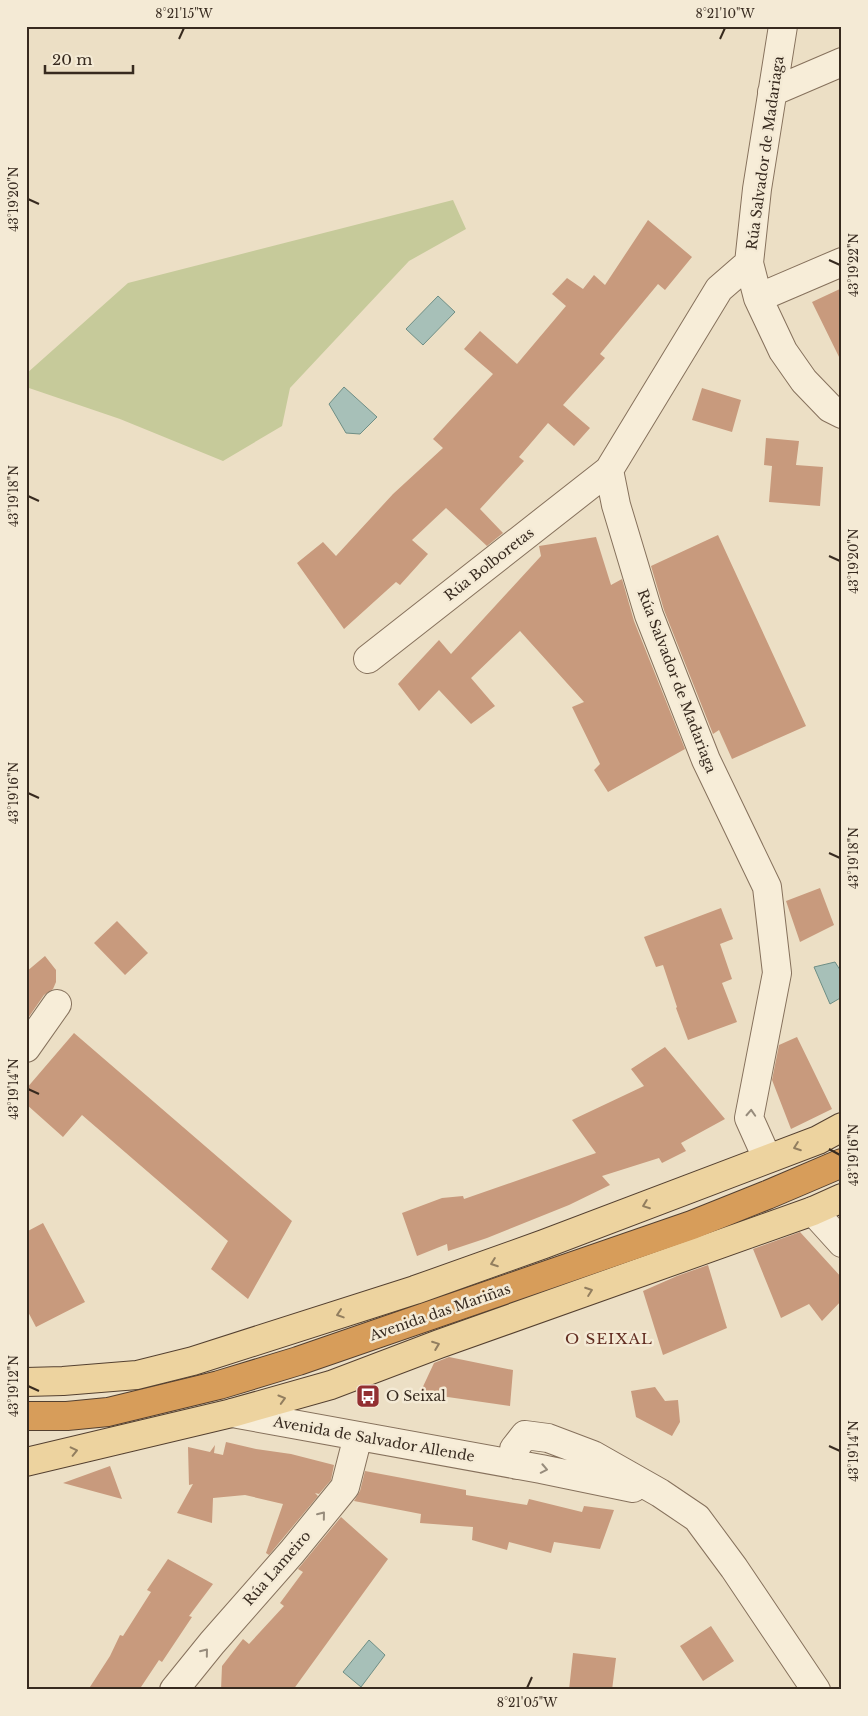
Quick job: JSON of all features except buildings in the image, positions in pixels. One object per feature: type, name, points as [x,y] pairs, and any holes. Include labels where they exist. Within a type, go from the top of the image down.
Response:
[{"type":"highway","name":"Avenida das Mariñas","points":[[26,1416],[67,1416],[108,1412],[209,1388],[280,1366],[692,1225],[842,1163]]},
{"type":"main road","points":[[26,1382],[63,1382],[137,1375],[193,1361],[415,1290],[544,1244],[818,1140],[842,1128]]},
{"type":"main road","points":[[26,1462],[232,1413],[331,1386],[439,1344],[813,1211],[842,1198]]},
{"type":"street","name":"Rúa Salvador de Madariaga","points":[[767,1158],[749,1118],[777,973],[767,887],[706,760],[649,615],[616,505],[610,470],[719,289],[750,263],[756,189],[783,26]]},
{"type":"street","points":[[772,92],[842,62]]},
{"type":"street","points":[[758,298],[842,262]]},
{"type":"street","points":[[750,263],[758,298],[783,351],[799,374],[830,408],[842,414]]},
{"type":"street","name":"Rúa Bolboretas","points":[[368,659],[610,470]]},
{"type":"street","points":[[26,1048],[57,1004]]},
{"type":"street","points":[[813,1211],[842,1243]]},
{"type":"street","name":"Avenida de Salvador Allende","points":[[232,1413],[517,1465],[514,1449],[526,1435],[548,1438],[593,1456],[660,1493],[697,1518],[734,1568],[816,1690]]},
{"type":"street","name":"Rúa Lameiro","points":[[176,1689],[212,1643],[292,1552],[345,1487],[358,1436]]},
{"type":"green space","points":[[453,200],[466,229],[409,261],[290,388],[282,426],[223,461],[120,419],[26,387],[26,374],[128,283]]},
{"type":"water","points":[[438,296],[455,312],[423,345],[406,329]]},
{"type":"water","points":[[344,387],[377,417],[360,434],[346,433],[329,404]]},
{"type":"water","points":[[835,962],[842,973],[842,997],[830,1004],[814,967]]},
{"type":"water","points":[[369,1640],[385,1655],[361,1687],[343,1672]]},
{"type":"place","name":"O Seixal","points":[[368,1396]]},
{"type":"district","name":"O SEIXAL","points":[[609,1338]]}]
